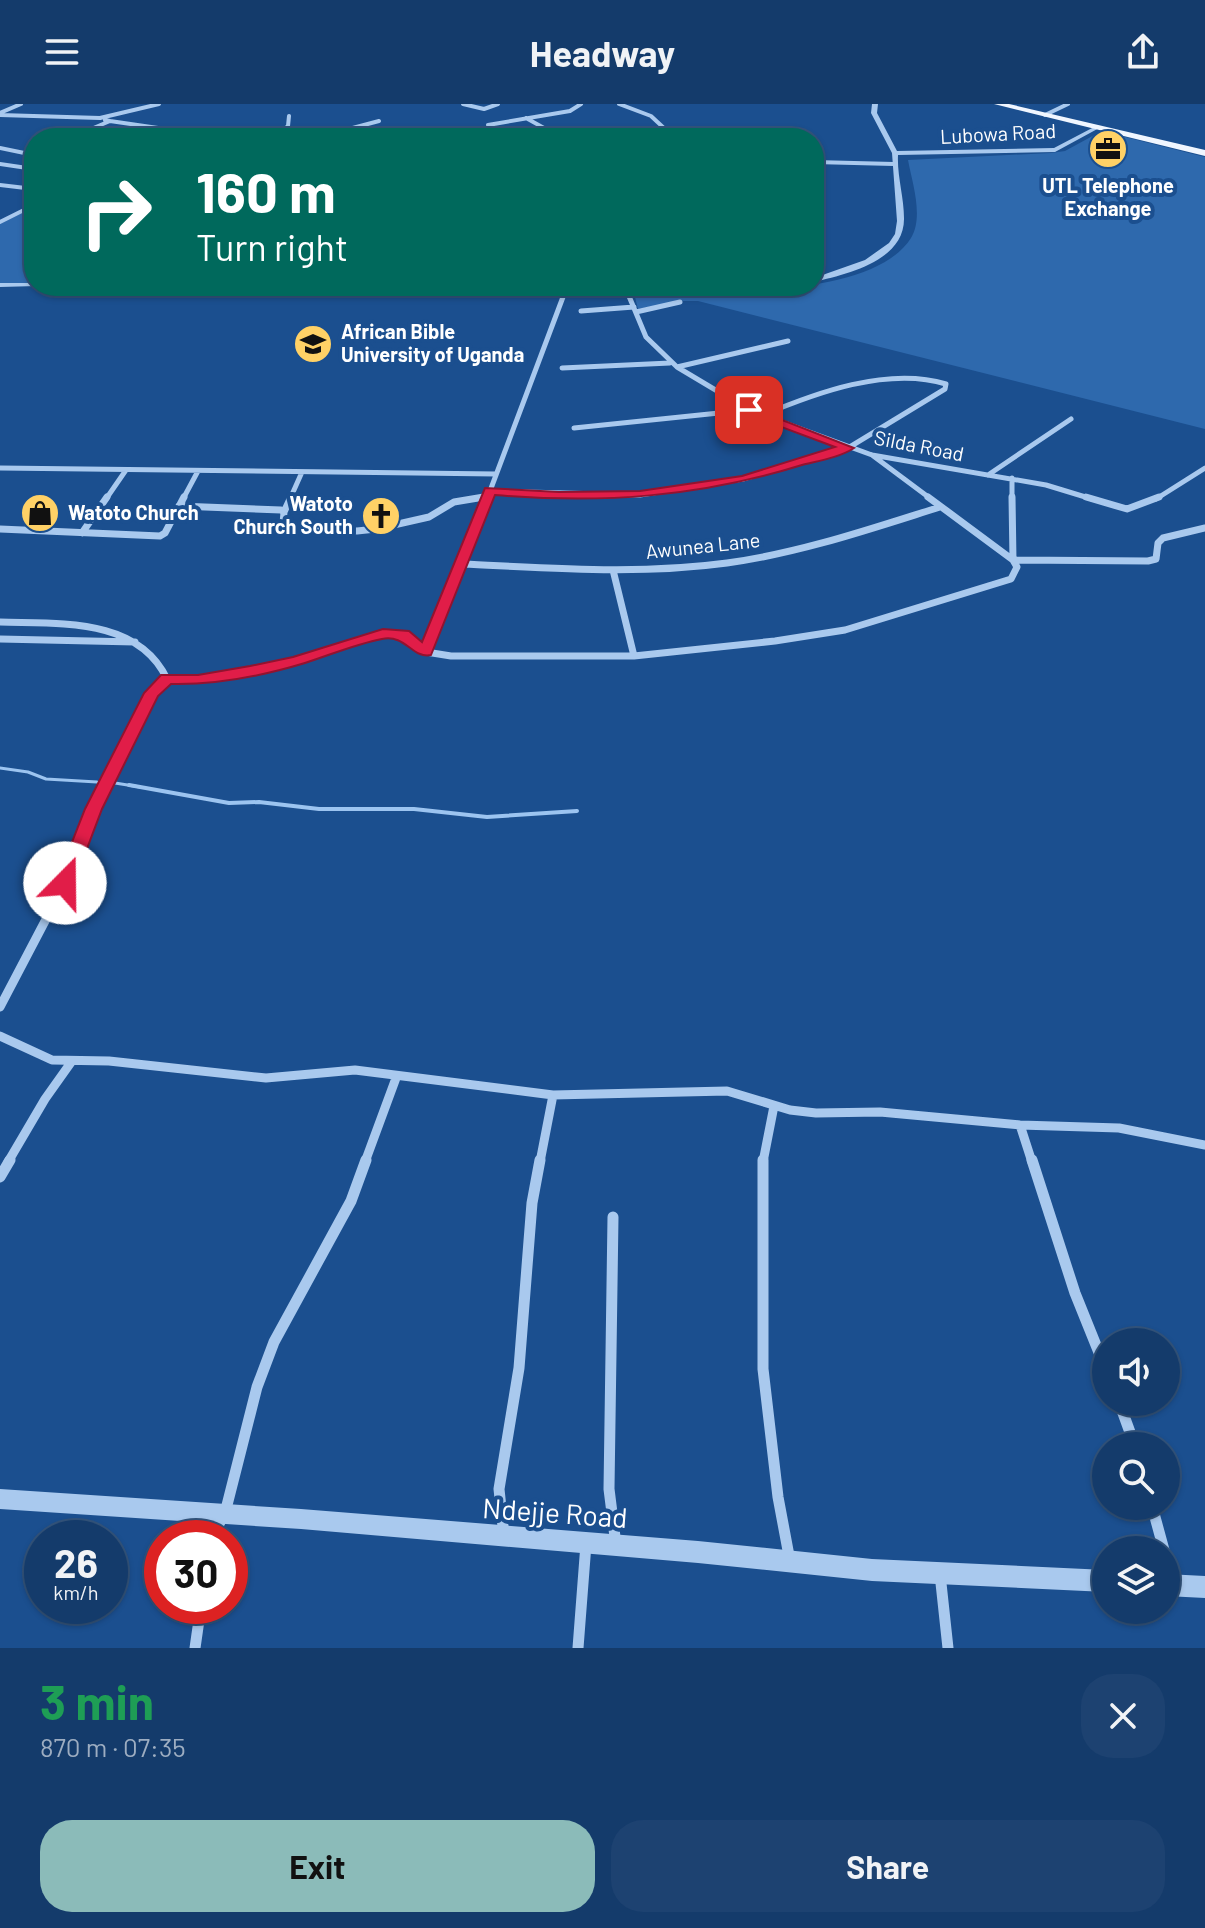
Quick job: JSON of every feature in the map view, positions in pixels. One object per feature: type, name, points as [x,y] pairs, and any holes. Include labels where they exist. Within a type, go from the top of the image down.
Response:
[{"type":"main road","points":[[998,104],[1205,153]]},
{"type":"street","points":[[0,114],[21,104]]},
{"type":"street","points":[[100,118],[159,104]]},
{"type":"street","points":[[463,104],[484,109],[498,104]]},
{"type":"street","points":[[488,125],[572,111],[572,107],[581,104]]},
{"type":"street","points":[[619,104],[651,116],[664,128]]},
{"type":"street","points":[[824,277],[856,267],[885,250],[897,238],[901,223],[895,153],[874,113],[875,104]]},
{"type":"street","points":[[1045,115],[1068,104]]},
{"type":"street","points":[[0,114],[100,118],[158,128]]},
{"type":"street","points":[[285,128],[289,116]]},
{"type":"street","points":[[525,118],[544,128]]},
{"type":"street","points":[[94,128],[110,121]]},
{"type":"street","points":[[353,128],[379,121]]},
{"type":"street","name":"Lubowa Road","points":[[895,153],[1055,150],[1098,127]]},
{"type":"street","points":[[0,148],[24,153]]},
{"type":"street","points":[[824,162],[894,164]]},
{"type":"street","points":[[0,164],[24,168]]},
{"type":"street","points":[[0,185],[24,188]]},
{"type":"street","points":[[0,222],[24,210]]},
{"type":"street","points":[[0,285],[24,285]]},
{"type":"street","points":[[426,652],[463,564],[563,296]]},
{"type":"street","name":"Silda Road","points":[[632,296],[646,337],[674,365],[761,416],[848,448],[872,455],[1012,478],[1075,492],[1127,509],[1140,507],[1189,474],[1205,468]]},
{"type":"street","points":[[581,311],[635,310],[680,302]]},
{"type":"street","points":[[562,368],[674,365],[788,341]]},
{"type":"street","points":[[302,472],[284,512],[283,524],[293,527],[357,531],[429,517],[454,502],[484,497],[490,491],[559,496],[640,495],[743,479],[848,448],[945,389],[946,384],[924,379],[858,386],[789,404],[761,416]]},
{"type":"street","points":[[574,428],[749,410]]},
{"type":"street","points":[[987,475],[1071,419]]},
{"type":"street","points":[[0,1007],[65,883],[93,809],[152,693],[167,679],[198,680],[250,671],[296,661],[383,633],[403,634],[426,652],[465,656],[634,656],[845,630],[1011,579],[1017,567],[1013,560],[872,455]]},
{"type":"street","points":[[0,468],[496,474]]},
{"type":"street","points":[[82,533],[126,470]]},
{"type":"street","points":[[0,529],[160,536],[165,533],[198,471]]},
{"type":"street","points":[[1012,478],[1013,560]]},
{"type":"street","points":[[179,506],[284,512]]},
{"type":"street","name":"Awunea Lane","points":[[463,564],[613,570],[694,566],[766,556],[940,507]]},
{"type":"street","points":[[1013,560],[1148,561],[1156,559],[1158,543],[1163,538],[1205,528]]},
{"type":"street","points":[[613,570],[634,656]]},
{"type":"street","points":[[0,622],[82,626],[112,631],[136,642],[162,663],[167,679]]},
{"type":"street","points":[[0,639],[136,642]]},
{"type":"street","points":[[0,1036],[52,1060],[197,1068],[266,1078],[355,1070],[396,1078],[553,1095],[727,1091],[759,1098],[774,1106],[816,1113],[880,1112],[1020,1125],[1119,1128],[1205,1145]]},
{"type":"street","points":[[0,1177],[45,1099],[72,1061]]},
{"type":"street","points":[[221,1520],[257,1387],[274,1342],[351,1201],[396,1078]]},
{"type":"street","points":[[504,1537],[499,1489],[519,1368],[532,1203],[553,1095]]},
{"type":"street","points":[[774,1106],[761,1170],[765,1319],[763,1369],[778,1497],[790,1562]]},
{"type":"street","points":[[1020,1125],[1075,1293],[1092,1335]]},
{"type":"street","points":[[613,1217],[609,1489],[616,1545]]},
{"type":"street","name":"Ndejje Road","points":[[0,1499],[225,1513],[790,1562],[1092,1580]]},
{"type":"street","points":[[578,1648],[586,1543]]},
{"type":"street","points":[[939,1573],[948,1648]]},
{"type":"street","points":[[1180,1586],[1205,1587]]},
{"type":"street","points":[[195,1648],[198,1624]]},
{"type":"shaded area","points":[[1098,133],[1205,157],[1205,429],[698,301],[679,301],[638,309],[637,296],[824,296],[824,282],[862,273],[891,258],[911,238],[917,220],[908,160],[1065,151]]},
{"type":"shaded area","points":[[24,212],[24,284],[0,283],[0,224]]},
{"type":"waterway","points":[[0,768],[28,772],[46,779],[97,782]]},
{"type":"waterway","points":[[115,783],[140,787]]},
{"type":"waterway","points":[[129,785],[229,803],[259,802],[319,809],[414,809],[487,817],[577,811]]},
{"type":"place","name":"UTL Telephone Exchange","points":[[1108,149]]},
{"type":"place","name":"African Bible University of Uganda","points":[[313,344]]},
{"type":"place","name":"Watoto Church","points":[[40,513]]},
{"type":"place","name":"Watoto Church South","points":[[381,516]]},
{"type":"route","points":[[65,883],[93,809],[152,693],[167,679],[198,680],[250,671],[296,661],[383,633],[403,634],[426,652],[490,491],[559,496],[640,495],[743,479],[848,448],[749,410]]}]
